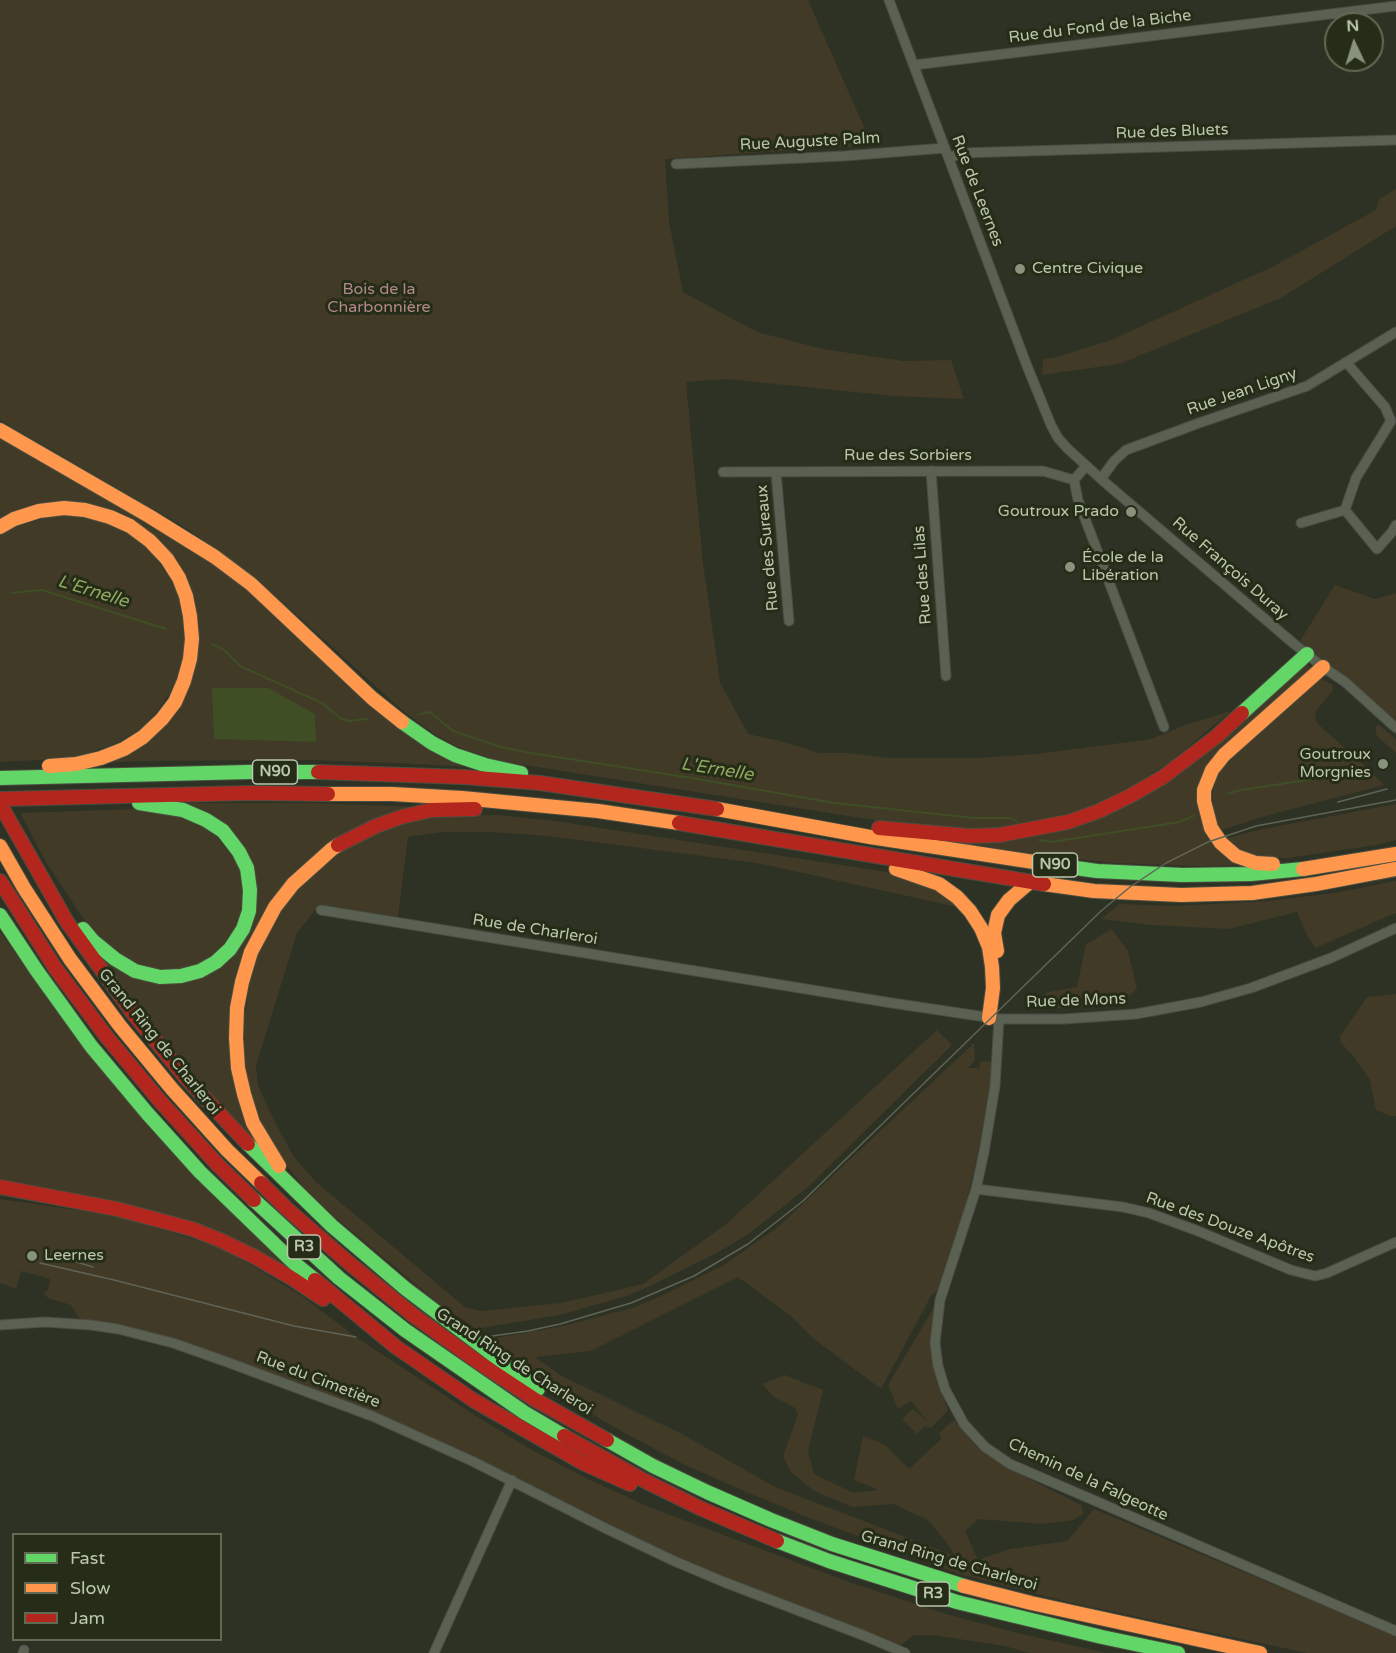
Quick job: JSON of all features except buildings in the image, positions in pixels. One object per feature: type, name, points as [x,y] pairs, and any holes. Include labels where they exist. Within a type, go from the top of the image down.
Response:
[{"type":"highway","points":[[0,430],[149,516],[215,558],[279,609],[372,698],[432,743],[455,755],[525,774],[540,783]]},
{"type":"highway","points":[[0,526],[39,511],[64,508],[85,510],[130,526],[150,541],[167,559],[179,578],[186,596],[192,639],[190,659],[175,702],[143,737],[124,749],[101,758],[76,764],[42,767],[5,778]]},
{"type":"highway","points":[[801,823],[825,822],[969,836],[1000,835],[1068,822],[1099,811],[1163,777],[1217,736],[1307,654]]},
{"type":"highway","points":[[1312,868],[1289,864],[1256,863],[1227,850],[1211,828],[1204,801],[1204,790],[1212,770],[1224,755],[1323,667]]},
{"type":"highway","name":"N90","points":[[5,778],[320,772],[464,777],[540,783],[635,796],[801,823],[882,839],[1097,871],[1182,875],[1251,874],[1312,868],[1396,854]]},
{"type":"highway","name":"N90","points":[[0,799],[249,792],[462,798],[598,811],[1094,891],[1171,895],[1252,893],[1317,884],[1396,869]]},
{"type":"highway","points":[[51,892],[93,941],[115,959],[135,971],[160,977],[182,976],[200,971],[216,962],[230,949],[243,929],[249,911],[250,890],[247,868],[239,852],[223,831],[206,820],[183,810],[154,804],[121,802],[96,796]]},
{"type":"highway","points":[[0,804],[67,922],[135,1016],[185,1077],[259,1156],[349,1240],[447,1322],[543,1392],[636,1448],[653,1466]]},
{"type":"highway","points":[[294,1189],[253,1123],[238,1068],[237,1008],[251,952],[266,922],[293,884],[332,849],[376,826],[430,810],[489,809],[524,804]]},
{"type":"highway","name":"Grand Ring de Charleroi","points":[[0,846],[70,959],[120,1026],[227,1150],[286,1208],[413,1315],[534,1399],[653,1466],[771,1520],[832,1544],[960,1585],[1031,1603],[1260,1653]]},
{"type":"highway","points":[[869,855],[888,867],[916,874],[939,884],[957,897],[970,911],[989,947],[994,1018]]},
{"type":"highway","name":"Grand Ring de Charleroi","points":[[0,881],[56,969],[106,1036],[216,1164],[330,1270],[405,1330],[525,1413],[604,1459],[702,1509],[807,1553],[957,1602],[1178,1653]]},
{"type":"highway","points":[[994,1018],[1000,968],[994,933],[998,915],[1009,900],[1030,882]]},
{"type":"highway","points":[[0,915],[92,1047],[147,1113],[200,1172],[294,1263],[396,1347],[473,1400],[583,1463],[658,1497],[702,1509]]},
{"type":"highway","points":[[0,1187],[117,1209],[192,1229],[220,1240],[293,1279],[374,1337],[396,1347]]},
{"type":"street","name":"Rue de Leernes","points":[[889,0],[1051,425]]},
{"type":"street","name":"Rue du Fond de la Biche","points":[[914,64],[1396,6]]},
{"type":"street","name":"Rue des Bluets","points":[[949,158],[962,153],[1396,140]]},
{"type":"street","name":"Rue Auguste Palm","points":[[676,164],[844,156],[945,148]]},
{"type":"street","name":"Rue Jean Ligny","points":[[1101,479],[1114,461],[1126,450],[1307,386],[1396,332]]},
{"type":"street","points":[[1345,510],[1356,478],[1390,421],[1385,407],[1346,362]]},
{"type":"street","name":"Rue François Duray","points":[[1051,425],[1058,438],[1086,466],[1307,654],[1345,681],[1396,728]]},
{"type":"street","points":[[1086,466],[1074,480],[1078,500],[1164,727]]},
{"type":"street","name":"Rue des Lilas","points":[[930,471],[946,676]]},
{"type":"street","name":"Rue des Sorbiers","points":[[723,472],[1043,471],[1074,480]]},
{"type":"street","name":"Rue des Sureaux","points":[[776,472],[789,621]]},
{"type":"street","points":[[1301,523],[1345,510]]},
{"type":"street","points":[[1345,510],[1377,549],[1396,525]]},
{"type":"street","name":"Rue de Charleroi","points":[[321,910],[745,978]]},
{"type":"street","name":"Rue de Mons","points":[[745,978],[892,1004],[994,1018],[1064,1019],[1136,1014],[1201,1002],[1251,988],[1331,958],[1396,928]]},
{"type":"street","name":"Chemin de la Falgeotte","points":[[994,1018],[994,1086],[984,1152],[976,1189],[940,1300],[935,1343],[938,1366],[945,1389],[964,1424],[985,1448],[1010,1464],[1396,1631]]},
{"type":"street","name":"Rue des Douze Apôtres","points":[[976,1189],[1123,1207],[1149,1213],[1292,1270],[1315,1276],[1327,1273],[1396,1242]]},
{"type":"street","name":"Rue du Cimetière","points":[[0,1325],[45,1322],[91,1325],[143,1334],[260,1374],[372,1416],[512,1480],[674,1561],[905,1653]]},
{"type":"street","points":[[434,1653],[512,1480]]},
{"type":"green space","name":"Bois de la Charbonnière","points":[[0,0],[808,0],[872,145],[665,159],[669,222],[683,292],[757,332],[823,349],[903,361],[951,360],[964,399],[894,396],[726,379],[686,382],[703,563],[720,682],[748,734],[819,753],[849,753],[889,758],[978,758],[1036,754],[1152,739],[1185,725],[1231,711],[1170,762],[1132,786],[1093,805],[1055,818],[987,829],[893,823],[505,762],[466,751],[436,735],[403,711],[257,579],[186,528],[0,420]]},
{"type":"green space","points":[[1396,189],[1396,226],[1281,298],[1119,364],[1042,375],[1043,359],[1057,357],[1111,340],[1272,267],[1376,210],[1379,199]]},
{"type":"green space","points":[[0,434],[210,559],[470,767],[305,760],[100,763],[122,754],[186,686],[181,572],[94,506],[0,521]]},
{"type":"green space","points":[[50,516],[93,519],[114,526],[134,537],[154,556],[176,590],[182,608],[185,627],[180,672],[156,713],[139,730],[119,742],[83,755],[59,759],[0,762],[0,535],[9,529]]},
{"type":"green space","points":[[1335,585],[1375,599],[1396,593],[1396,720],[1300,641]]},
{"type":"green space","points":[[1306,663],[1310,668],[1234,740],[1200,799],[1246,865],[1113,863],[950,841],[1092,819]]},
{"type":"green space","points":[[1321,679],[1333,685],[1333,690],[1316,711],[1315,719],[1384,785],[1258,818],[1222,830],[1216,821],[1212,797],[1221,768]]},
{"type":"green space","points":[[1378,724],[1396,739],[1396,753],[1377,736],[1375,728]]},
{"type":"green space","points":[[181,803],[312,803],[423,807],[384,817],[287,884],[233,1008],[261,1147],[185,1065],[98,953],[169,982],[243,938],[246,854]]},
{"type":"green space","points":[[1396,804],[1396,840],[1377,845],[1287,858],[1267,858],[1238,848],[1227,838],[1263,829]]},
{"type":"green space","points":[[135,809],[183,817],[200,824],[215,834],[238,864],[243,886],[240,919],[220,948],[205,961],[184,969],[160,970],[139,965],[116,952],[83,918],[47,864],[20,813]]},
{"type":"green space","points":[[456,815],[497,815],[555,821],[881,871],[914,879],[947,895],[962,908],[757,863],[547,836],[490,832],[442,832],[408,837],[398,917],[320,904],[297,933],[256,1066],[258,1086],[294,1157],[316,1182],[465,1307],[481,1311],[561,1303],[643,1284],[725,1225],[937,1030],[952,1045],[808,1187],[747,1235],[715,1254],[627,1296],[560,1315],[476,1329],[449,1312],[336,1218],[306,1190],[285,1164],[260,1118],[249,1085],[243,1028],[252,969],[262,944],[294,894],[316,871],[349,847],[383,830],[415,820]]},
{"type":"green space","points":[[1396,881],[1396,913],[1315,948],[1297,912],[1229,929],[1151,925],[1101,919],[1119,904],[1174,906],[1267,901],[1334,893]]},
{"type":"green space","points":[[1112,929],[1128,951],[1137,989],[1119,1004],[1034,1010],[1036,1001],[1041,996],[1049,992],[1077,987],[1086,944]]},
{"type":"green space","points":[[0,931],[54,1009],[295,1273],[261,1253],[0,1183]]},
{"type":"green space","points":[[1396,994],[1396,1116],[1390,1116],[1376,1110],[1370,1080],[1341,1043],[1340,1036],[1367,997]]},
{"type":"green space","points":[[974,1043],[975,1060],[968,1068],[979,1068],[981,1061],[992,1062],[977,1158],[960,1226],[939,1289],[931,1296],[881,1389],[814,1339],[792,1317],[738,1277],[591,1351],[535,1357],[560,1375],[680,1433],[775,1487],[955,1556],[928,1520],[893,1504],[852,1507],[814,1491],[791,1472],[783,1456],[798,1415],[795,1408],[774,1397],[762,1384],[785,1375],[823,1390],[808,1451],[814,1474],[854,1493],[879,1490],[854,1480],[863,1436],[885,1445],[909,1469],[942,1438],[939,1433],[954,1420],[979,1449],[1012,1470],[1081,1505],[1084,1514],[1073,1520],[1042,1524],[978,1519],[965,1531],[978,1560],[1010,1549],[1067,1541],[1094,1509],[1396,1636],[1396,1653],[1307,1653],[1072,1603],[959,1574],[807,1517],[681,1463],[612,1426],[558,1393],[490,1339],[563,1326],[632,1308],[724,1265],[778,1227]]},
{"type":"green space","points":[[0,1199],[119,1216],[225,1249],[302,1296],[356,1337],[530,1449],[649,1507],[849,1582],[946,1614],[1106,1653],[1029,1653],[1005,1646],[932,1635],[914,1635],[900,1646],[657,1549],[464,1453],[357,1406],[176,1339],[145,1331],[82,1321],[71,1305],[44,1295],[45,1291],[48,1291],[50,1279],[21,1271],[16,1289],[0,1283]]},
{"type":"green space","points":[[933,1309],[933,1363],[938,1385],[948,1410],[932,1427],[924,1427],[917,1434],[902,1419],[913,1409],[928,1422],[911,1401],[898,1409],[888,1385]]},
{"type":"shaded area","points":[[212,688],[268,688],[315,714],[316,742],[214,739]]},
{"type":"waterway","name":"L'Ernelle","points":[[12,593],[42,590],[166,629]]},
{"type":"waterway","name":"L'Ernelle","points":[[212,644],[223,649],[240,666],[322,703],[340,718],[349,721],[367,719]]},
{"type":"waterway","name":"L'Ernelle","points":[[420,714],[430,712],[453,731],[501,747],[531,753],[834,803],[974,818],[1011,818],[1018,822]]},
{"type":"waterway","name":"L'Ernelle","points":[[1228,794],[1312,779]]},
{"type":"waterway","name":"L'Ernelle","points":[[1039,840],[1051,842],[1180,822],[1195,815]]},
{"type":"tram line","points":[[1338,802],[1387,789]]},
{"type":"tram line","points":[[485,1337],[560,1324],[631,1303],[694,1276],[748,1244],[803,1201],[1101,911],[1130,887],[1166,863],[1208,842],[1256,826],[1396,800]]},
{"type":"tram line","points":[[43,1252],[93,1267]]},
{"type":"tram line","points":[[40,1263],[294,1326],[356,1337]]},
{"type":"traffic: fast","points":[[1242,713],[1307,654]]},
{"type":"traffic: fast","points":[[402,722],[432,743],[455,755],[521,773]]},
{"type":"traffic: fast","points":[[0,778],[318,772]]},
{"type":"traffic: fast","points":[[83,929],[93,941],[115,959],[135,971],[160,977],[181,976],[200,971],[216,962],[230,949],[243,929],[249,911],[250,890],[247,868],[239,852],[223,831],[206,820],[183,810],[139,803]]},
{"type":"traffic: fast","points":[[1047,864],[1097,871],[1182,875],[1251,874],[1303,869]]},
{"type":"traffic: fast","points":[[0,915],[91,1046],[147,1113],[200,1172],[294,1263],[315,1280]]},
{"type":"traffic: fast","points":[[248,1144],[332,1226],[406,1289],[538,1389]]},
{"type":"traffic: fast","points":[[254,1200],[339,1278],[405,1330],[525,1413],[564,1436]]},
{"type":"traffic: fast","points":[[607,1440],[653,1466],[771,1520],[832,1544],[964,1586]]},
{"type":"traffic: fast","points":[[777,1541],[829,1561],[957,1602],[1178,1653]]},
{"type":"traffic: slow","points":[[0,430],[215,557],[251,584],[372,698],[402,722]]},
{"type":"traffic: slow","points":[[0,527],[14,519],[39,511],[64,508],[85,510],[110,517],[130,526],[150,541],[167,559],[179,578],[186,596],[192,639],[190,659],[175,702],[162,719],[143,737],[124,749],[76,764],[49,766]]},
{"type":"traffic: slow","points":[[1273,864],[1256,863],[1236,856],[1221,843],[1211,828],[1204,801],[1204,790],[1212,770],[1224,755],[1323,667]]},
{"type":"traffic: slow","points":[[328,794],[392,794],[462,798],[598,811],[679,823]]},
{"type":"traffic: slow","points":[[717,809],[870,837],[1047,864]]},
{"type":"traffic: slow","points":[[279,1166],[253,1123],[244,1094],[238,1068],[237,1008],[251,952],[275,907],[293,884],[338,845]]},
{"type":"traffic: slow","points":[[0,846],[70,959],[120,1026],[172,1089],[227,1150],[261,1183]]},
{"type":"traffic: slow","points":[[1303,869],[1396,854]]},
{"type":"traffic: slow","points":[[896,869],[939,884],[957,897],[981,928],[989,947],[992,967],[993,988],[989,1018]]},
{"type":"traffic: slow","points":[[1044,884],[1094,891],[1181,895],[1252,893],[1396,869]]},
{"type":"traffic: slow","points":[[997,951],[994,933],[998,915],[1009,900],[1030,882]]},
{"type":"traffic: slow","points":[[964,1586],[1260,1653]]},
{"type":"traffic: jam","points":[[879,828],[969,836],[1000,835],[1068,822],[1099,811],[1163,777],[1217,736],[1242,713]]},
{"type":"traffic: jam","points":[[318,772],[464,777],[540,783],[717,809]]},
{"type":"traffic: jam","points":[[0,799],[249,793],[328,794]]},
{"type":"traffic: jam","points":[[0,804],[67,922],[135,1016],[185,1077],[248,1144]]},
{"type":"traffic: jam","points":[[338,845],[376,826],[401,817],[431,810],[475,809]]},
{"type":"traffic: jam","points":[[679,823],[1044,884]]},
{"type":"traffic: jam","points":[[0,881],[56,969],[106,1036],[160,1101],[217,1164],[254,1200]]},
{"type":"traffic: jam","points":[[261,1183],[349,1263],[413,1315],[534,1399],[607,1440]]},
{"type":"traffic: jam","points":[[0,1187],[117,1209],[192,1229],[255,1257],[323,1299]]},
{"type":"traffic: jam","points":[[315,1280],[396,1347],[473,1400],[583,1463],[630,1484]]},
{"type":"traffic: jam","points":[[564,1436],[645,1481],[702,1509],[777,1541]]},
{"type":"place","name":"Centre Civique","points":[[1020,269]]},
{"type":"place","name":"Goutroux Prado","points":[[1131,512]]},
{"type":"place","name":"École de la Libération","points":[[1070,567]]},
{"type":"place","name":"Goutroux Morgnies","points":[[1383,764]]},
{"type":"place","name":"Leernes","points":[[32,1256]]}]
